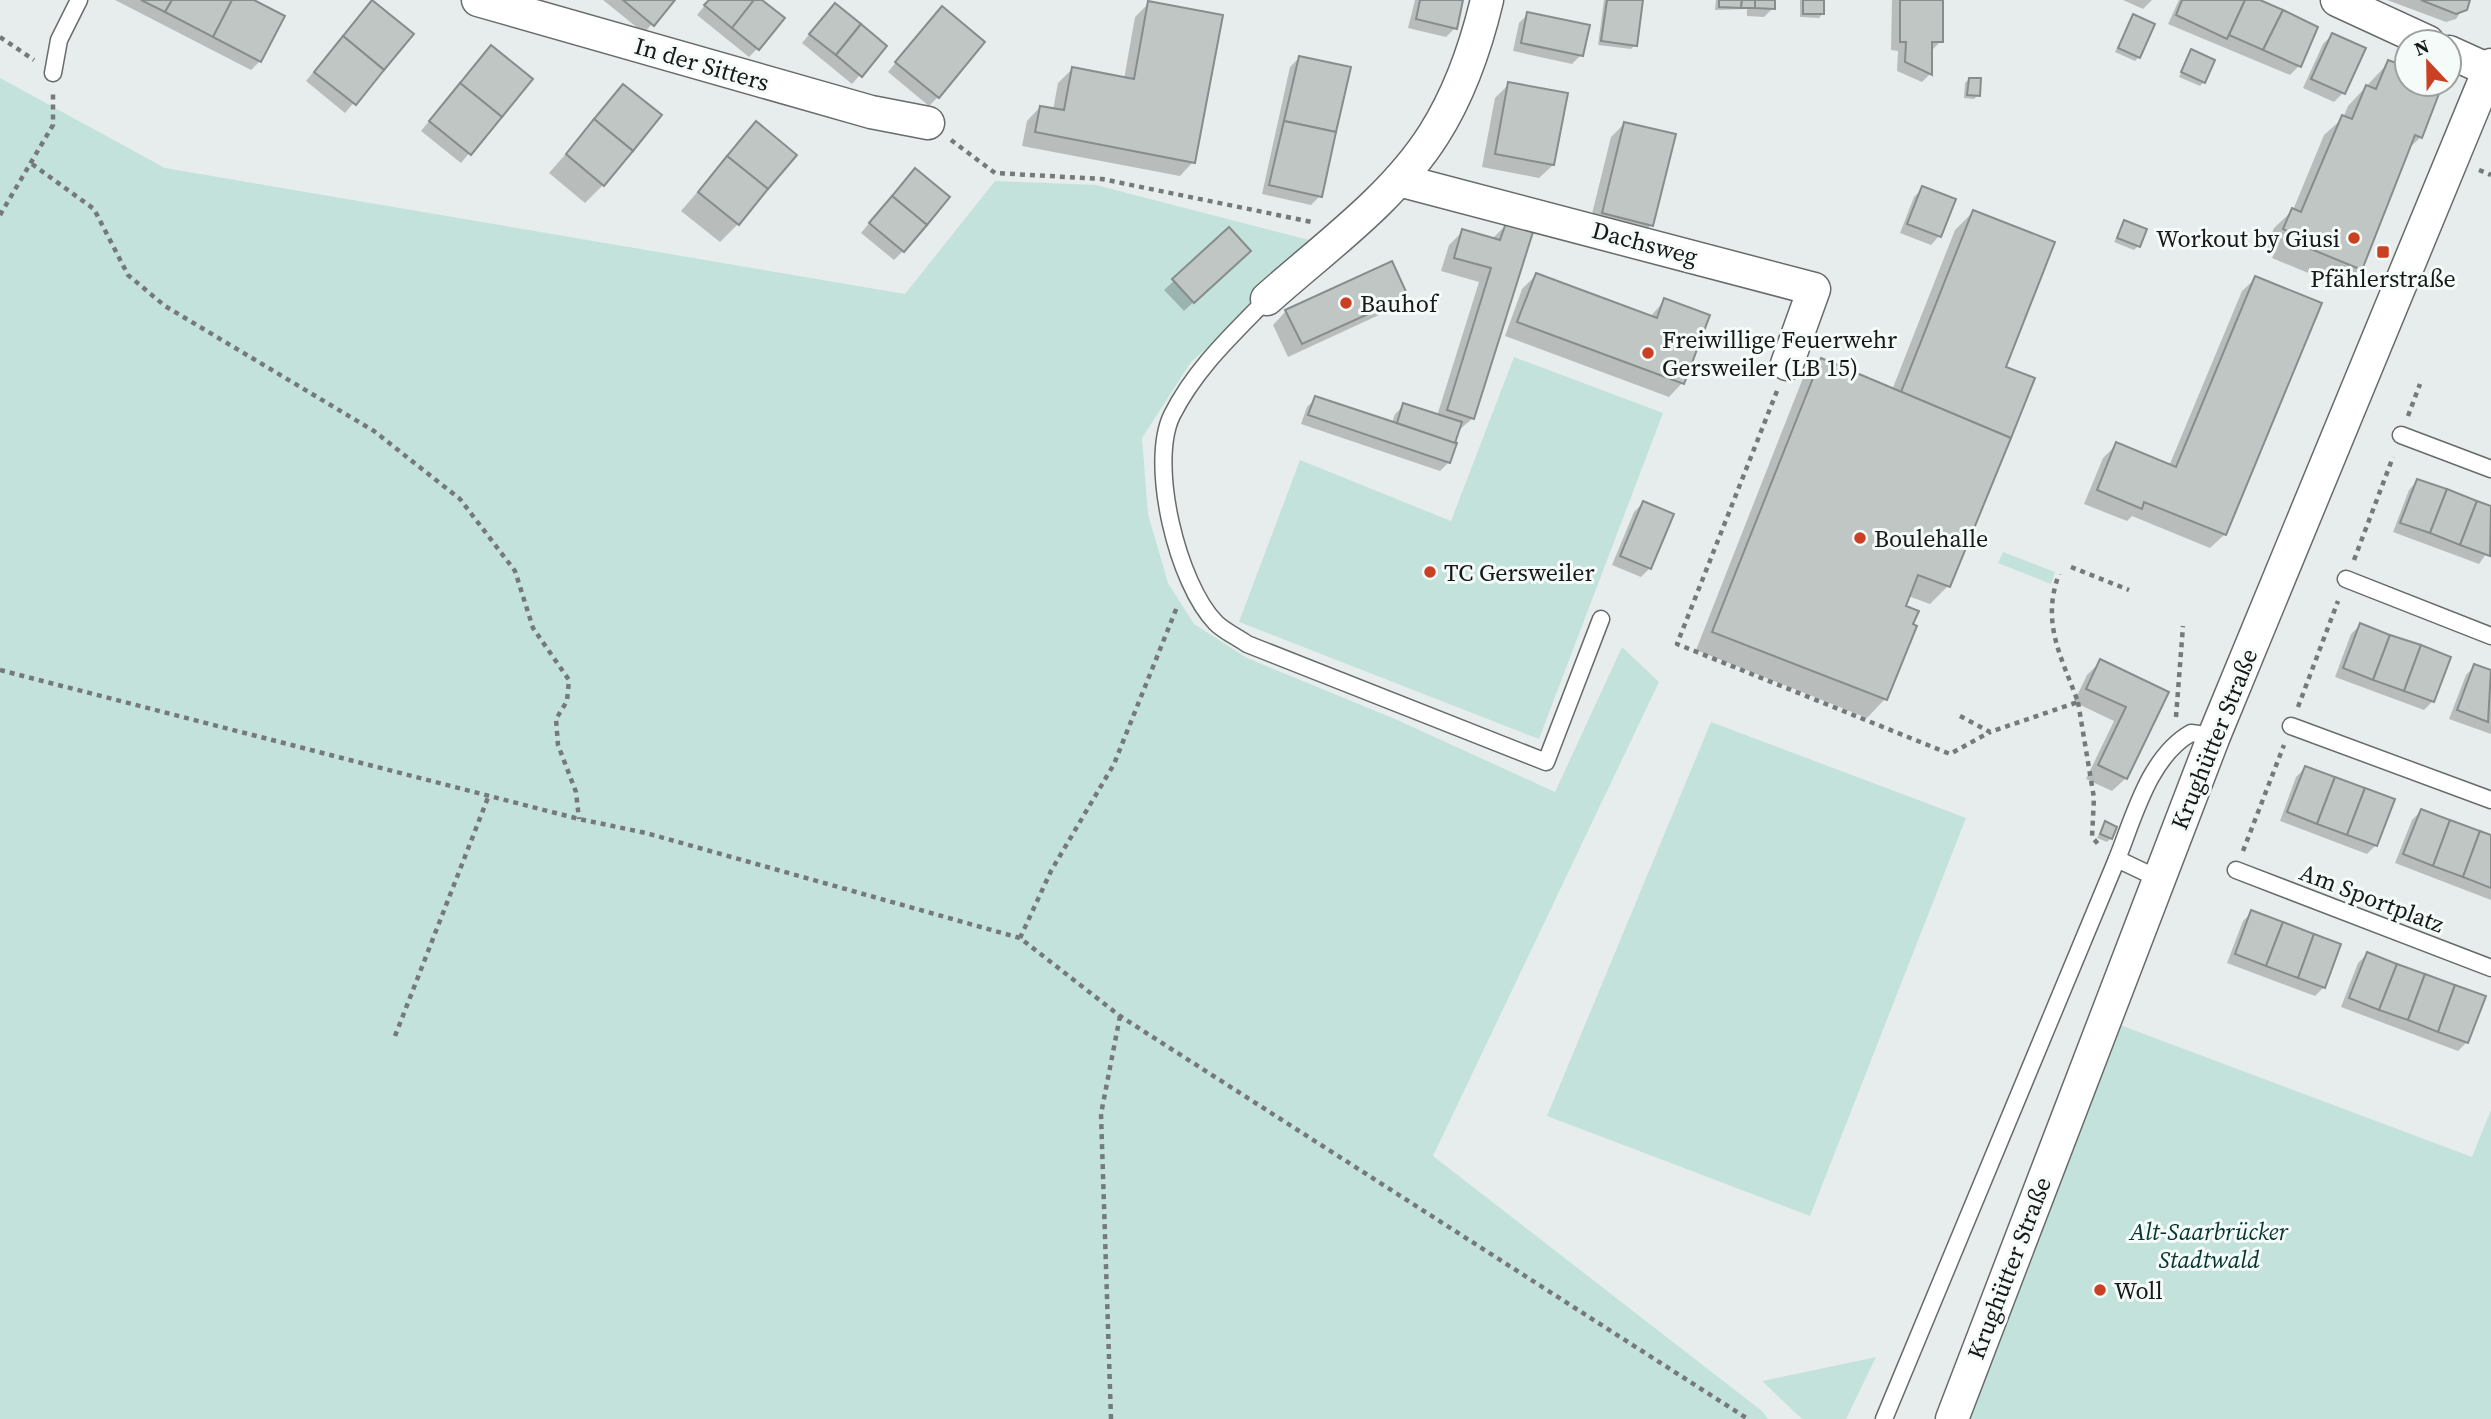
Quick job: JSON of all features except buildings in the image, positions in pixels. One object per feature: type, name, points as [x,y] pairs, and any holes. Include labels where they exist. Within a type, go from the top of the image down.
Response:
[{"type":"street","name":"In der Sitters","points":[[478,0],[871,112],[928,122]]},
{"type":"street","points":[[1267,299],[1399,180],[1435,133],[1475,50],[1488,0]]},
{"type":"street","points":[[2337,0],[2398,28]]},
{"type":"street","points":[[2463,58],[2490,69]]},
{"type":"street","name":"Krughütter Straße","points":[[1952,1419],[2214,736],[2490,69]]},
{"type":"street","name":"Dachsweg","points":[[1399,180],[1814,289],[1787,364]]},
{"type":"lane","points":[[53,74],[59,40],[79,0]]},
{"type":"lane","points":[[1267,299],[1204,364],[1171,417],[1161,471],[1177,547],[1188,577],[1216,623],[1247,644],[1546,762],[1601,619]]},
{"type":"lane","points":[[2401,435],[2491,469]]},
{"type":"lane","points":[[2346,579],[2491,636]]},
{"type":"lane","points":[[2291,726],[2491,800]]},
{"type":"lane","points":[[1884,1419],[2140,803],[2164,754],[2174,743],[2191,733],[2214,736]]},
{"type":"lane","points":[[2116,859],[2159,879]]},
{"type":"lane","name":"Am Sportplatz","points":[[2236,870],[2491,968]]},
{"type":"path","points":[[0,37],[53,74],[54,125],[0,215]]},
{"type":"path","points":[[928,122],[995,173],[1102,179],[1345,229]]},
{"type":"path","points":[[32,164],[94,209],[128,275],[165,306],[374,431],[460,499],[515,571],[533,628],[569,680],[567,701],[556,719],[558,744],[576,792],[579,819]]},
{"type":"path","points":[[2483,172],[2491,176]]},
{"type":"path","points":[[1787,364],[1677,644],[1950,754],[1990,732],[2078,702]]},
{"type":"path","points":[[2236,870],[2420,384]]},
{"type":"path","points":[[2071,567],[2129,590]]},
{"type":"path","points":[[2059,574],[2050,615],[2053,633],[2078,702],[2094,797],[2092,836],[2104,852],[2116,859]]},
{"type":"path","points":[[1020,937],[1051,871],[1114,764],[1145,684],[1164,644],[1188,577]]},
{"type":"path","points":[[2174,743],[2183,626]]},
{"type":"path","points":[[0,670],[579,819],[646,833],[1020,937],[1119,1016],[1748,1419]]},
{"type":"path","points":[[1960,716],[1990,732]]},
{"type":"path","points":[[395,1036],[489,795]]},
{"type":"path","points":[[1111,1419],[1101,1114],[1119,1016]]},
{"type":"green space","points":[[0,78],[165,168],[905,294],[995,181],[1096,185],[1309,240],[1217,339],[1191,362],[1142,438],[1148,514],[1168,583],[1194,624],[1247,658],[1395,719],[1555,792],[1622,647],[1659,682],[1433,1156],[1762,1411],[1768,1419],[0,1419]]},
{"type":"green space","name":"TC Gersweiler","points":[[1514,357],[1663,413],[1539,739],[1239,622],[1300,460],[1451,521]]},
{"type":"green space","points":[[2003,552],[2055,572],[2051,584],[1998,563]]},
{"type":"green space","points":[[1711,722],[1966,818],[1810,1216],[1547,1116]]},
{"type":"green space","name":"Alt-Saarbrücker Stadtwald","points":[[2112,1022],[2472,1157],[2491,1110],[2491,1419],[1951,1419]]},
{"type":"green space","points":[[1876,1357],[1846,1419],[1802,1419],[1762,1381]]},
{"type":"place","name":"Workout by Giusi","points":[[2354,238]]},
{"type":"place","name":"Pfählerstraße","points":[[2383,252]]},
{"type":"place","name":"Bauhof","points":[[1346,303]]},
{"type":"place","name":"Freiwillige Feuerwehr Gersweiler (LB 15)","points":[[1648,353]]},
{"type":"place","name":"Boulehalle","points":[[1860,538]]},
{"type":"place","name":"TC Gersweiler","points":[[1430,572]]},
{"type":"place","name":"Woll","points":[[2100,1290]]}]
